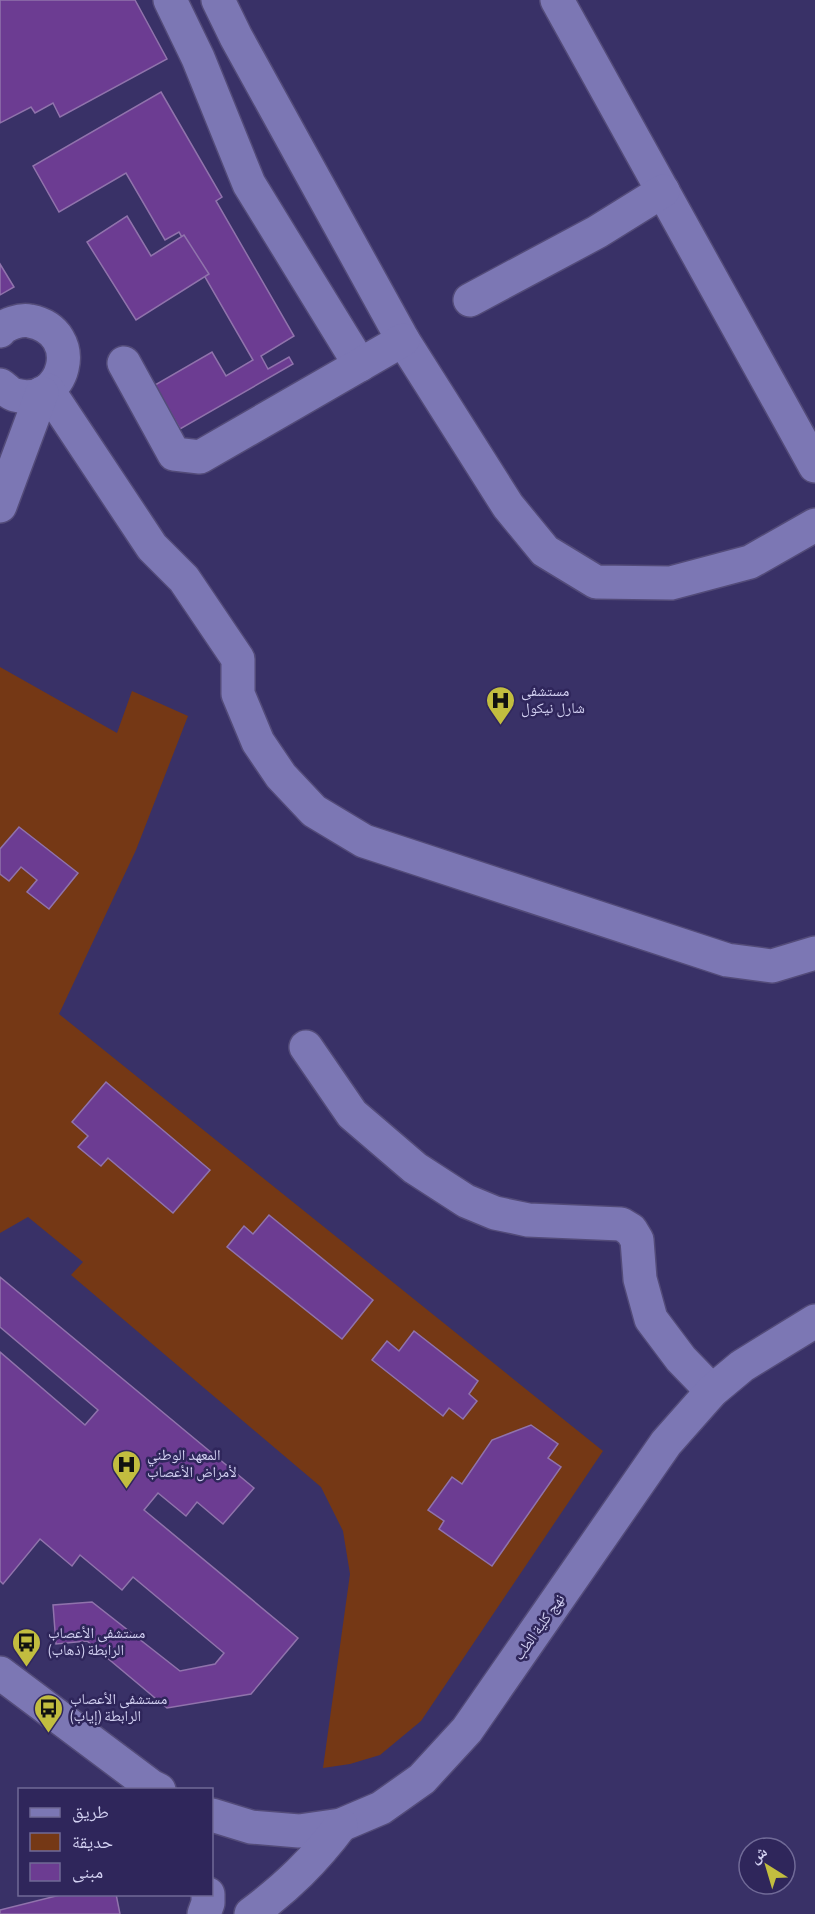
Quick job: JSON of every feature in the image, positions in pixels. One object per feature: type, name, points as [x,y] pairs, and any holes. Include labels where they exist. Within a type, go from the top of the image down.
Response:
[{"type":"street","points":[[170,0],[198,58],[249,184],[360,365]]},
{"type":"street","points":[[218,0],[236,37],[404,340],[508,506],[544,550],[596,582],[671,583],[750,562],[815,525]]},
{"type":"street","points":[[557,0],[815,466]]},
{"type":"street","points":[[198,58],[236,37]]},
{"type":"street","points":[[470,300],[597,232],[663,191]]},
{"type":"street","points":[[0,331],[3,327],[25,320],[42,323],[58,336],[64,353],[62,374],[45,392],[0,506]]},
{"type":"street","points":[[124,363],[174,454],[200,457],[404,340]]},
{"type":"street","points":[[0,385],[14,395],[31,397],[45,392]]},
{"type":"street","points":[[45,392],[152,547],[184,579],[238,659],[238,694],[258,742],[281,776],[315,811],[364,841],[728,960],[772,966],[815,953]]},
{"type":"street","points":[[306,1047],[352,1114],[415,1168],[466,1201],[495,1213],[528,1220],[621,1224],[631,1230],[637,1240],[640,1279],[651,1319],[681,1359],[712,1391]]},
{"type":"street","name":"نهج كلية الطب","points":[[213,1815],[251,1827],[298,1831],[341,1825],[381,1808],[423,1779],[467,1730],[666,1443],[712,1391],[742,1366],[815,1321]]},
{"type":"street","points":[[0,1672],[155,1788]]},
{"type":"street","points":[[251,1914],[285,1888],[317,1857],[341,1825]]},
{"type":"street","points":[[204,1914],[208,1896]]},
{"type":"green space","points":[[0,667],[117,733],[132,691],[188,716],[136,850],[59,1014],[603,1451],[421,1721],[380,1755],[350,1764],[323,1768],[350,1574],[343,1531],[321,1487],[71,1275],[83,1262],[28,1217],[0,1233]]},
{"type":"building","points":[[0,0],[135,0],[167,59],[60,117],[53,103],[35,113],[31,107],[0,123]]},
{"type":"building","points":[[161,92],[222,197],[216,201],[294,336],[261,356],[268,369],[289,357],[293,364],[180,429],[155,385],[212,352],[226,376],[253,360],[179,232],[165,240],[126,173],[59,212],[33,166]]},
{"type":"building","points":[[127,216],[151,256],[184,235],[209,274],[136,320],[87,242]]},
{"type":"building","points":[[0,264],[14,287],[0,295]]},
{"type":"building","points":[[19,827],[78,873],[49,909],[27,892],[37,880],[21,867],[9,881],[0,874],[0,849]]},
{"type":"building","points":[[106,1082],[210,1170],[173,1213],[108,1158],[101,1166],[78,1147],[88,1136],[72,1122]]},
{"type":"building","points":[[269,1215],[373,1300],[342,1339],[227,1247],[244,1226],[253,1234]]},
{"type":"building","name":"المعهد الوطني لأمراض الأعصاب","points":[[0,1277],[254,1488],[223,1524],[197,1502],[186,1516],[158,1493],[144,1510],[298,1638],[251,1694],[167,1708],[87,1641],[56,1644],[53,1605],[92,1602],[180,1671],[215,1664],[224,1653],[133,1577],[122,1590],[80,1555],[72,1566],[40,1539],[3,1584],[0,1581],[0,1352],[85,1425],[98,1410],[0,1327]]},
{"type":"building","points":[[414,1331],[478,1381],[469,1394],[477,1401],[463,1419],[449,1408],[443,1416],[372,1360],[387,1341],[399,1351]]},
{"type":"building","points":[[531,1425],[558,1444],[548,1458],[561,1467],[492,1566],[439,1529],[444,1521],[428,1510],[452,1477],[462,1484],[492,1440]]},
{"type":"building","points":[[56,1896],[116,1896],[120,1914],[0,1914],[0,1910]]},
{"type":"place","name":"مستشفى شارل نيكول","points":[[500,726]]},
{"type":"place","name":"المعهد الوطني لأمراض الأعصاب","points":[[126,1490]]},
{"type":"place","name":"مستشفى الأعصاب الرابطة (ذهاب)","points":[[27,1668]]},
{"type":"place","name":"مستشفى الأعصاب الرابطة (إياب)","points":[[49,1734]]}]
